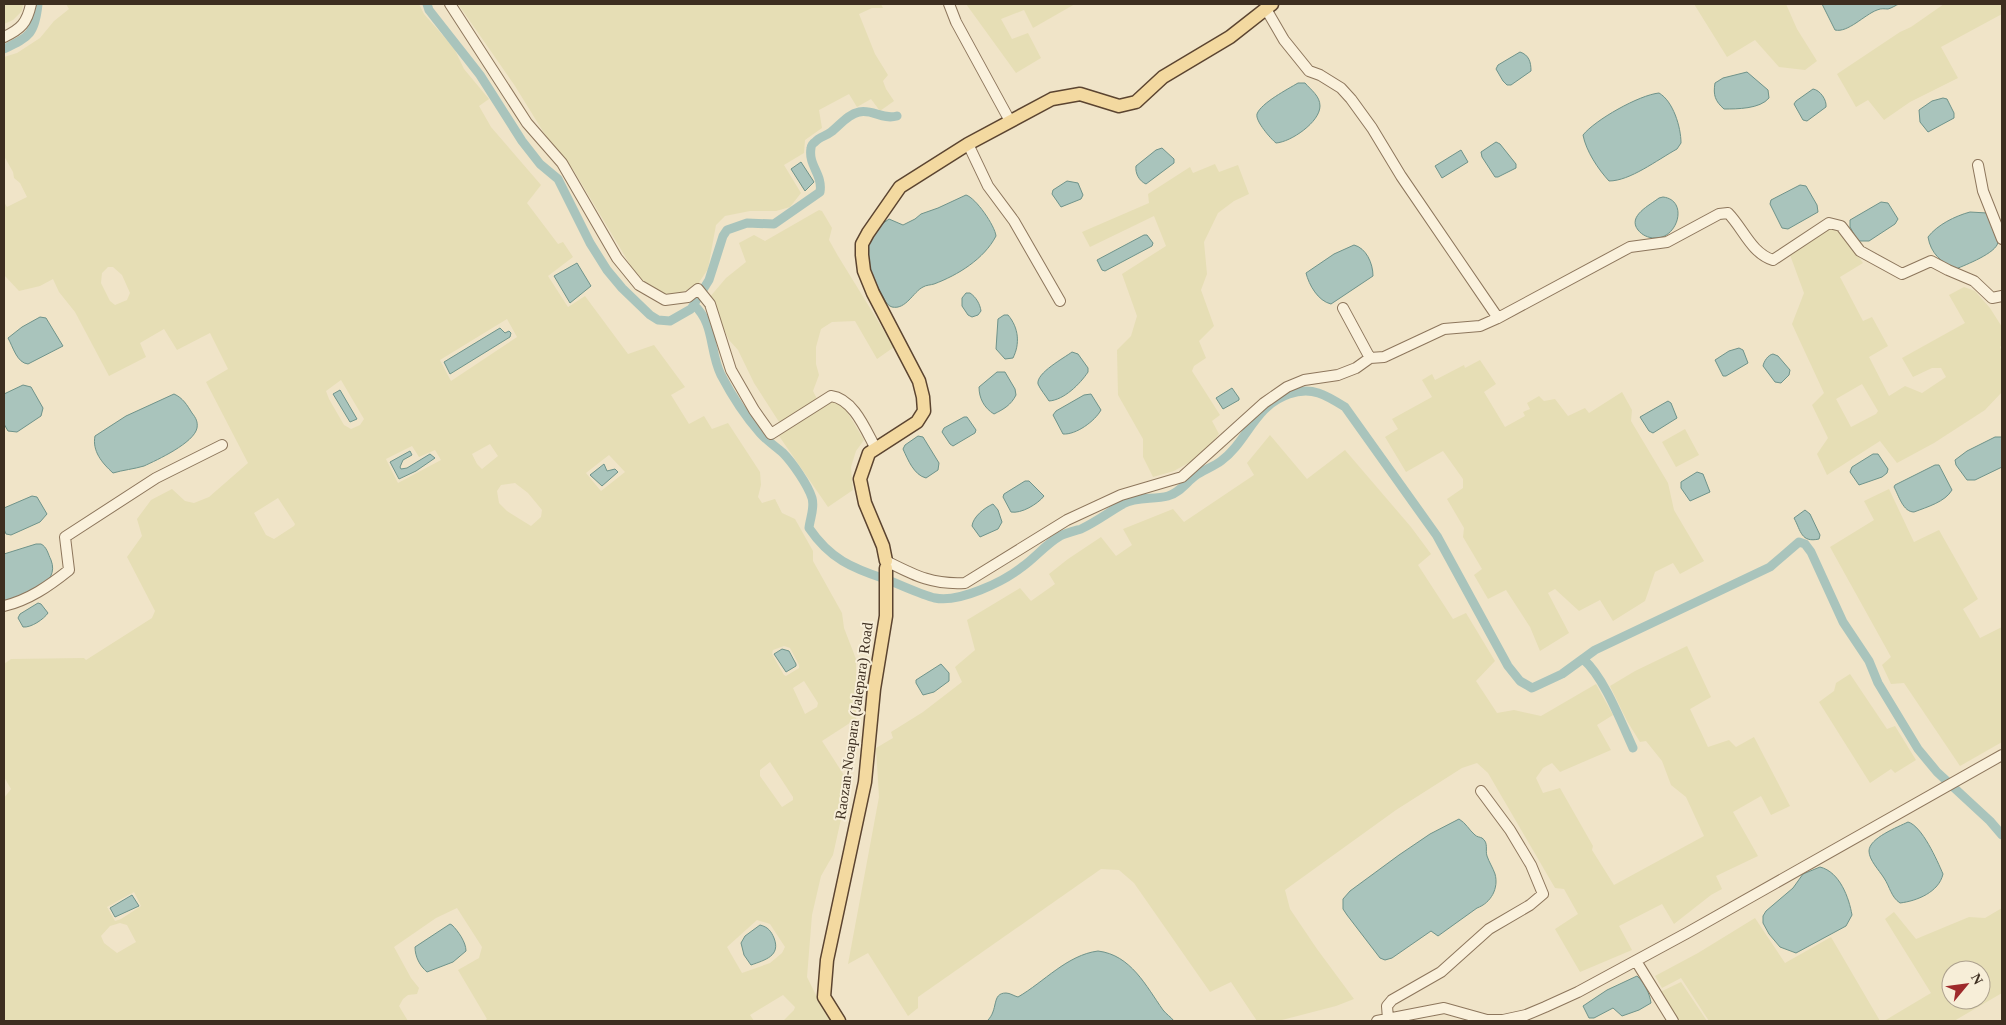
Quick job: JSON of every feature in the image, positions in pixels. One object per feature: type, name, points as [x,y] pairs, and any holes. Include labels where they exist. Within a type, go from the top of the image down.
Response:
[{"type":"main road","name":"Raozan-Noapara (Jalepara) Road","points":[[840,1021],[824,997],[827,960],[865,782],[874,689],[884,634],[887,596],[886,564],[883,546],[865,503],[860,479],[869,454],[917,422],[924,410],[919,381],[873,293],[864,271],[862,244],[900,186],[968,144],[1052,100],[1068,96],[1080,94],[1119,106],[1136,102],[1163,77],[1230,37],[1269,6]]},
{"type":"street","points":[[4,37],[26,23],[31,4]]},
{"type":"street","points":[[450,4],[527,123],[562,164],[617,258],[639,285],[666,300],[688,297],[698,289],[710,304],[731,370],[754,410],[771,434],[831,396],[839,397],[846,401],[853,410],[876,449]]},
{"type":"street","points":[[949,4],[956,22],[1010,121]]},
{"type":"street","points":[[1269,6],[1284,40],[1308,71],[1320,75],[1341,88],[1351,99],[1372,128],[1400,176],[1498,318]]},
{"type":"street","points":[[968,144],[988,186],[1014,221],[1060,301]]},
{"type":"street","points":[[1978,165],[1982,191],[2002,239]]},
{"type":"street","points":[[886,564],[921,578],[946,584],[965,583],[1067,520],[1121,495],[1182,477],[1264,403],[1287,387],[1304,380],[1338,375],[1356,368],[1370,358],[1384,357],[1444,328],[1480,326],[1630,248],[1667,242],[1719,214],[1728,213],[1753,246],[1765,258],[1772,260],[1829,223],[1841,226],[1860,251],[1902,274],[1931,261],[1974,281],[1992,298],[2002,296]]},
{"type":"street","points":[[1343,308],[1370,358]]},
{"type":"street","points":[[4,606],[17,603],[43,590],[69,570],[65,537],[156,478],[222,445]]},
{"type":"street","points":[[1377,1021],[1444,1008],[1488,1020],[1503,1020],[1546,1008],[1636,961],[2002,755]]},
{"type":"street","points":[[1388,1019],[1387,1006],[1392,1000],[1441,972],[1490,929],[1530,905],[1543,894],[1531,865],[1510,830],[1481,791]]},
{"type":"street","points":[[1636,961],[1672,1021]]},
{"type":"shaded area","points":[[4,4],[23,4],[22,11],[13,20],[4,24]]},
{"type":"shaded area","points":[[66,4],[419,4],[424,14],[454,48],[464,69],[489,99],[479,106],[491,127],[541,185],[527,203],[558,244],[563,242],[573,257],[548,276],[568,307],[585,296],[628,354],[654,345],[685,387],[671,395],[689,424],[704,416],[712,429],[728,423],[760,472],[761,485],[758,497],[762,503],[775,499],[782,513],[795,519],[813,551],[813,561],[842,613],[844,628],[856,659],[856,719],[822,741],[849,783],[833,855],[821,876],[812,915],[807,977],[817,997],[833,1021],[783,1021],[795,1007],[783,995],[750,1015],[754,1021],[484,1021],[487,1019],[458,970],[479,958],[482,947],[457,908],[436,918],[394,947],[411,978],[419,988],[417,994],[408,995],[399,1006],[408,1021],[4,1021],[4,798],[11,789],[4,777],[4,664],[11,659],[84,658],[86,660],[152,618],[155,611],[127,557],[142,536],[137,519],[151,500],[172,489],[185,501],[194,503],[209,497],[248,463],[206,382],[228,369],[210,333],[177,350],[164,329],[140,343],[146,357],[109,376],[75,312],[59,292],[53,279],[40,286],[19,291],[4,275],[4,202],[7,207],[27,197],[20,183],[14,178],[13,172],[4,156],[4,57],[17,53],[40,38],[54,21],[69,9]],"holes":[[[108,267],[113,267],[122,275],[130,293],[127,300],[115,305],[110,301],[101,283],[102,273]],[[507,319],[517,337],[451,381],[440,360]],[[341,380],[364,419],[360,425],[351,429],[344,425],[326,391]],[[490,444],[498,456],[482,469],[472,454]],[[412,446],[419,457],[435,450],[441,460],[398,483],[386,459]],[[609,455],[625,472],[601,491],[586,473]],[[515,483],[528,493],[542,510],[541,517],[531,526],[507,511],[499,503],[497,491],[501,485]],[[278,498],[295,524],[274,539],[266,535],[254,513]],[[784,646],[790,648],[799,665],[799,668],[786,676],[772,654],[773,650]],[[804,681],[818,703],[817,707],[805,714],[793,688]],[[770,762],[793,797],[793,800],[782,807],[760,776],[760,770]],[[134,892],[141,906],[115,921],[107,907]],[[757,920],[770,924],[785,947],[782,953],[770,963],[742,973],[727,947]],[[120,923],[127,925],[136,942],[117,953],[104,943],[101,936],[110,926]]]},
{"type":"shaded area","points":[[458,4],[881,4],[883,8],[872,8],[859,14],[875,54],[888,75],[883,81],[894,101],[880,111],[871,99],[857,107],[849,94],[819,110],[822,128],[805,140],[804,153],[784,165],[801,193],[790,207],[776,211],[750,211],[725,216],[716,225],[708,269],[698,284],[683,292],[669,296],[652,289],[635,273],[574,171],[544,133],[515,86]]},
{"type":"shaded area","points":[[966,4],[1075,4],[1033,28],[1024,10],[1001,19],[1012,39],[1028,33],[1041,58],[1016,73]]},
{"type":"shaded area","points":[[1694,4],[1786,4],[1797,29],[1817,61],[1805,70],[1779,67],[1755,40],[1727,57]]},
{"type":"shaded area","points":[[1944,4],[2002,4],[2002,14],[1941,47],[1958,78],[1910,102],[1884,120],[1868,100],[1856,107],[1837,74]]},
{"type":"shaded area","points":[[1215,164],[1219,172],[1238,165],[1249,194],[1234,201],[1218,213],[1204,242],[1207,274],[1201,290],[1214,326],[1199,341],[1206,358],[1194,366],[1192,371],[1220,415],[1212,421],[1219,434],[1201,456],[1174,471],[1153,477],[1143,457],[1143,439],[1118,395],[1117,350],[1131,336],[1137,316],[1122,274],[1166,246],[1154,216],[1090,247],[1082,232],[1149,203],[1148,194],[1190,167],[1193,173]]},
{"type":"shaded area","points":[[819,210],[822,211],[832,228],[829,240],[894,347],[877,359],[855,321],[832,322],[821,329],[816,347],[816,364],[819,375],[813,391],[818,401],[781,425],[754,383],[738,350],[729,340],[709,298],[726,278],[746,262],[739,243],[754,235],[765,241]]},
{"type":"shaded area","points":[[1829,229],[1841,231],[1863,263],[1840,277],[1863,321],[1872,317],[1888,346],[1869,357],[1889,396],[1905,386],[1922,393],[1946,377],[1941,368],[1932,368],[1913,377],[1902,358],[1965,323],[1949,295],[1964,287],[1975,291],[1990,308],[2002,327],[2002,345],[2000,347],[2002,352],[2002,392],[1985,410],[1934,443],[1897,463],[1880,441],[1827,475],[1817,454],[1828,438],[1812,405],[1824,393],[1792,324],[1804,293],[1790,255]],"holes":[[[1862,384],[1878,411],[1876,414],[1851,427],[1836,399]]]},
{"type":"shaded area","points":[[1480,360],[1496,384],[1484,392],[1505,427],[1525,416],[1523,412],[1530,409],[1527,403],[1539,396],[1544,401],[1555,399],[1568,416],[1585,408],[1589,413],[1622,392],[1632,410],[1631,421],[1668,483],[1674,510],[1704,561],[1680,574],[1673,563],[1655,572],[1645,601],[1613,621],[1600,600],[1579,611],[1555,589],[1548,593],[1569,633],[1540,651],[1530,627],[1506,590],[1488,599],[1474,575],[1482,569],[1463,537],[1464,528],[1447,499],[1463,488],[1463,479],[1443,451],[1406,472],[1385,437],[1398,429],[1392,419],[1432,397],[1422,380],[1432,374],[1435,380],[1464,365],[1465,368]]},
{"type":"shaded area","points":[[832,401],[837,402],[846,410],[864,440],[856,451],[851,467],[853,490],[828,507],[779,436]]},
{"type":"shaded area","points":[[1685,429],[1699,455],[1676,467],[1662,442]]},
{"type":"shaded area","points":[[1270,435],[1307,479],[1345,450],[1411,527],[1431,554],[1418,565],[1453,619],[1466,613],[1495,661],[1476,681],[1497,713],[1514,710],[1541,716],[1596,684],[1613,715],[1597,725],[1611,750],[1560,772],[1552,763],[1543,768],[1536,778],[1543,793],[1560,788],[1593,846],[1592,850],[1614,885],[1704,836],[1686,797],[1671,785],[1662,761],[1646,741],[1640,742],[1627,721],[1610,686],[1635,671],[1687,646],[1711,697],[1690,709],[1708,747],[1729,740],[1736,747],[1754,737],[1790,806],[1771,815],[1761,796],[1733,812],[1758,856],[1716,876],[1722,889],[1711,895],[1674,924],[1662,904],[1619,926],[1632,950],[1580,972],[1555,929],[1578,914],[1564,889],[1555,888],[1488,773],[1477,763],[1462,768],[1396,810],[1285,890],[1290,909],[1354,999],[1336,1006],[1278,1021],[1257,1021],[1231,982],[1210,992],[1134,883],[1119,870],[1101,869],[918,997],[918,1008],[908,1016],[868,953],[848,964],[879,797],[876,748],[893,738],[891,732],[923,712],[962,682],[955,667],[975,650],[967,620],[1020,588],[1031,601],[1055,584],[1049,574],[1101,537],[1116,556],[1132,545],[1123,529],[1173,509],[1184,522],[1254,475],[1247,463]]},
{"type":"shaded area","points":[[1889,489],[1914,542],[1939,530],[1978,599],[1963,609],[1980,638],[2002,627],[2002,742],[1960,766],[1904,683],[1891,684],[1882,665],[1891,657],[1830,547],[1874,520],[1864,501]]},
{"type":"shaded area","points":[[1850,674],[1887,729],[1895,726],[1916,760],[1895,773],[1891,769],[1870,783],[1819,702],[1834,691],[1836,683]]},
{"type":"shaded area","points":[[2002,908],[2002,993],[1991,999],[1991,960],[1941,960],[1941,1010],[1973,1010],[1954,1021],[1884,1021],[1931,993],[1885,919],[1894,912],[1916,939],[1969,917],[1985,918]]},
{"type":"shaded area","points":[[1755,918],[1785,963],[1831,937],[1880,1021],[1709,1021],[1681,978],[1662,988],[1655,976],[1698,953]]},
{"type":"shaded area","points":[[1681,982],[1707,1021],[1674,1021],[1658,993]]},
{"type":"water","points":[[1822,4],[1899,4],[1888,9],[1872,12],[1845,29],[1835,30]]},
{"type":"water","points":[[1520,52],[1529,59],[1531,71],[1511,85],[1507,85],[1496,69],[1498,65]]},
{"type":"water","points":[[1747,72],[1768,90],[1769,98],[1765,102],[1754,106],[1724,109],[1715,97],[1715,83],[1723,78]]},
{"type":"water","points":[[1298,83],[1305,83],[1317,96],[1320,102],[1319,112],[1304,130],[1289,139],[1276,143],[1261,125],[1257,114],[1269,101]]},
{"type":"water","points":[[1813,89],[1822,96],[1826,107],[1807,121],[1803,120],[1794,104]]},
{"type":"water","points":[[1659,93],[1672,108],[1680,130],[1681,143],[1677,149],[1626,178],[1609,181],[1593,160],[1583,135],[1597,122],[1618,109],[1640,98]]},
{"type":"water","points":[[1943,98],[1947,99],[1954,113],[1954,118],[1928,132],[1920,122],[1919,110],[1932,101]]},
{"type":"water","points":[[1496,142],[1500,144],[1516,164],[1516,168],[1498,177],[1495,177],[1482,157],[1481,152]]},
{"type":"water","points":[[1162,148],[1174,159],[1174,163],[1146,184],[1138,177],[1136,166],[1156,150]]},
{"type":"water","points":[[1461,150],[1468,162],[1442,178],[1435,166]]},
{"type":"water","points":[[801,162],[814,182],[805,191],[791,169]]},
{"type":"water","points":[[1067,181],[1078,183],[1083,195],[1081,199],[1061,207],[1052,194],[1053,190]]},
{"type":"water","points":[[1800,185],[1806,186],[1817,205],[1818,212],[1788,229],[1782,228],[1770,204],[1771,200]]},
{"type":"water","points":[[966,195],[980,207],[995,231],[996,236],[991,244],[985,252],[961,271],[919,289],[901,306],[890,306],[885,301],[876,283],[869,263],[869,244],[873,235],[889,219],[903,225],[921,214]]},
{"type":"water","points":[[1663,197],[1671,200],[1676,205],[1678,212],[1674,226],[1663,237],[1645,236],[1638,230],[1635,220],[1641,211]]},
{"type":"water","points":[[1881,202],[1888,203],[1898,219],[1895,224],[1869,241],[1858,241],[1850,227],[1850,220]]},
{"type":"water","points":[[1970,212],[1987,213],[1998,242],[1987,254],[1956,269],[1937,257],[1929,243],[1928,237],[1947,222]]},
{"type":"water","points":[[1147,235],[1153,243],[1152,246],[1105,271],[1102,270],[1097,260]]},
{"type":"water","points":[[1354,245],[1362,249],[1368,257],[1372,266],[1373,276],[1331,304],[1322,300],[1309,282],[1306,273],[1334,254]]},
{"type":"water","points":[[577,263],[591,286],[570,303],[554,276]]},
{"type":"water","points":[[966,293],[970,293],[980,306],[981,311],[978,315],[972,317],[968,315],[962,306],[962,298]]},
{"type":"water","points":[[1008,315],[1012,320],[1017,336],[1017,347],[1013,358],[1005,359],[996,349],[998,319]]},
{"type":"water","points":[[40,317],[46,318],[63,346],[28,364],[24,363],[16,354],[8,338],[22,327]]},
{"type":"water","points":[[500,328],[505,333],[509,331],[511,333],[510,337],[450,374],[444,362]]},
{"type":"water","points":[[1739,348],[1743,350],[1748,363],[1723,376],[1715,360],[1729,351]]},
{"type":"water","points":[[1072,352],[1078,354],[1088,368],[1088,372],[1071,391],[1060,398],[1049,401],[1038,384],[1041,375]]},
{"type":"water","points":[[1773,354],[1778,356],[1790,370],[1789,375],[1781,383],[1775,382],[1763,366],[1766,358]]},
{"type":"water","points":[[997,372],[1005,372],[1015,389],[1016,395],[1007,406],[994,414],[987,409],[983,402],[979,387]]},
{"type":"water","points":[[23,385],[31,387],[43,408],[41,416],[17,432],[8,431],[4,424],[4,394]]},
{"type":"water","points":[[1232,388],[1239,400],[1223,409],[1216,398]]},
{"type":"water","points":[[340,390],[357,419],[350,422],[333,394]]},
{"type":"water","points":[[174,394],[184,402],[196,418],[197,428],[194,434],[182,445],[144,466],[113,473],[96,452],[95,436],[126,416]]},
{"type":"water","points":[[1091,394],[1101,410],[1090,423],[1079,430],[1063,434],[1053,415],[1056,411],[1084,395]]},
{"type":"water","points":[[1668,401],[1671,403],[1677,418],[1653,433],[1649,431],[1640,417]]},
{"type":"water","points":[[967,417],[976,430],[975,433],[953,446],[942,432],[944,428]]},
{"type":"water","points":[[918,436],[923,437],[939,463],[938,470],[926,478],[918,474],[909,462],[903,449],[905,445]]},
{"type":"water","points":[[1995,437],[2002,437],[2002,467],[1975,480],[1967,480],[1956,465],[1955,460],[1967,451]]},
{"type":"water","points":[[410,451],[412,455],[403,460],[401,469],[407,468],[430,454],[435,458],[416,471],[399,479],[390,462]]},
{"type":"water","points":[[1873,454],[1878,454],[1888,469],[1887,473],[1882,477],[1859,485],[1850,472],[1852,467]]},
{"type":"water","points":[[604,464],[607,471],[615,469],[618,472],[602,486],[590,475]]},
{"type":"water","points":[[1935,465],[1939,465],[1952,490],[1945,498],[1935,504],[1914,512],[1910,511],[1902,503],[1894,487],[1895,485]]},
{"type":"water","points":[[1697,472],[1703,474],[1710,492],[1690,501],[1681,488],[1681,482]]},
{"type":"water","points":[[1025,481],[1029,481],[1044,496],[1029,508],[1011,512],[1003,497],[1004,494]]},
{"type":"water","points":[[32,496],[37,497],[47,514],[40,522],[11,535],[6,534],[4,529],[4,508]]},
{"type":"water","points":[[993,504],[998,510],[1002,522],[998,529],[980,537],[972,526],[974,519],[979,513]]},
{"type":"water","points":[[1805,510],[1810,514],[1820,535],[1819,539],[1805,538],[1800,531],[1794,518]]},
{"type":"water","points":[[41,544],[47,551],[53,569],[51,577],[38,589],[21,597],[4,601],[4,554]]},
{"type":"water","points":[[38,603],[48,613],[37,623],[23,627],[18,618],[20,614]]},
{"type":"water","points":[[782,649],[789,651],[796,664],[796,666],[786,672],[774,654]]},
{"type":"water","points":[[941,664],[949,673],[949,681],[934,692],[923,695],[916,680]]},
{"type":"water","points":[[1459,819],[1475,835],[1482,838],[1486,844],[1487,856],[1496,879],[1493,894],[1486,903],[1438,936],[1431,931],[1392,958],[1385,960],[1380,958],[1343,909],[1343,899],[1350,891],[1399,855],[1430,834]]},
{"type":"water","points":[[1908,822],[1919,830],[1924,837],[1943,874],[1941,880],[1932,891],[1920,898],[1900,903],[1872,861],[1869,851],[1870,846],[1879,837]]},
{"type":"water","points":[[1820,867],[1833,874],[1842,886],[1849,901],[1852,915],[1846,926],[1796,953],[1780,947],[1769,934],[1763,923],[1763,916],[1766,911],[1793,888],[1803,874]]},
{"type":"water","points":[[132,895],[139,906],[115,917],[110,908]]},
{"type":"water","points":[[450,924],[461,937],[466,951],[453,962],[427,972],[418,961],[415,947]]},
{"type":"water","points":[[760,925],[772,933],[776,944],[775,949],[770,956],[751,965],[744,955],[741,943],[745,936]]},
{"type":"water","points":[[1098,951],[1110,954],[1129,965],[1144,982],[1163,1010],[1174,1021],[987,1021],[991,1017],[998,996],[1001,994],[1008,993],[1018,997],[1066,963]]},
{"type":"water","points":[[1637,976],[1646,988],[1651,1003],[1622,1016],[1613,1008],[1594,1018],[1589,1018],[1583,1006],[1607,990]]},
{"type":"waterway","points":[[4,49],[20,41],[30,33],[35,22],[38,4]]},
{"type":"waterway","points":[[427,4],[429,10],[480,75],[522,141],[540,164],[558,179],[590,243],[607,270],[622,288],[650,315],[658,320],[670,321],[691,309],[709,280],[723,236],[727,230],[747,223],[774,224],[820,192],[819,180],[811,154],[811,146],[817,140],[831,132],[855,113],[864,111],[887,117],[897,116]]},
{"type":"waterway","points":[[694,305],[701,312],[709,329],[717,366],[734,398],[760,433],[787,457],[807,487],[813,502],[809,528],[817,539],[842,561],[862,571],[935,598],[956,597],[992,585],[1014,573],[1060,536],[1081,529],[1128,502],[1176,493],[1195,476],[1218,463],[1230,453],[1267,407],[1289,394],[1305,391],[1318,393],[1345,407],[1437,536],[1508,666],[1520,681],[1532,688],[1562,674],[1595,650],[1770,567],[1799,542],[1805,544],[1811,552],[1843,622],[1869,661],[1878,683],[1918,749],[1937,772],[1990,821],[2002,835]]},
{"type":"waterway","points":[[1583,659],[1591,667],[1605,688],[1633,748]]}]
